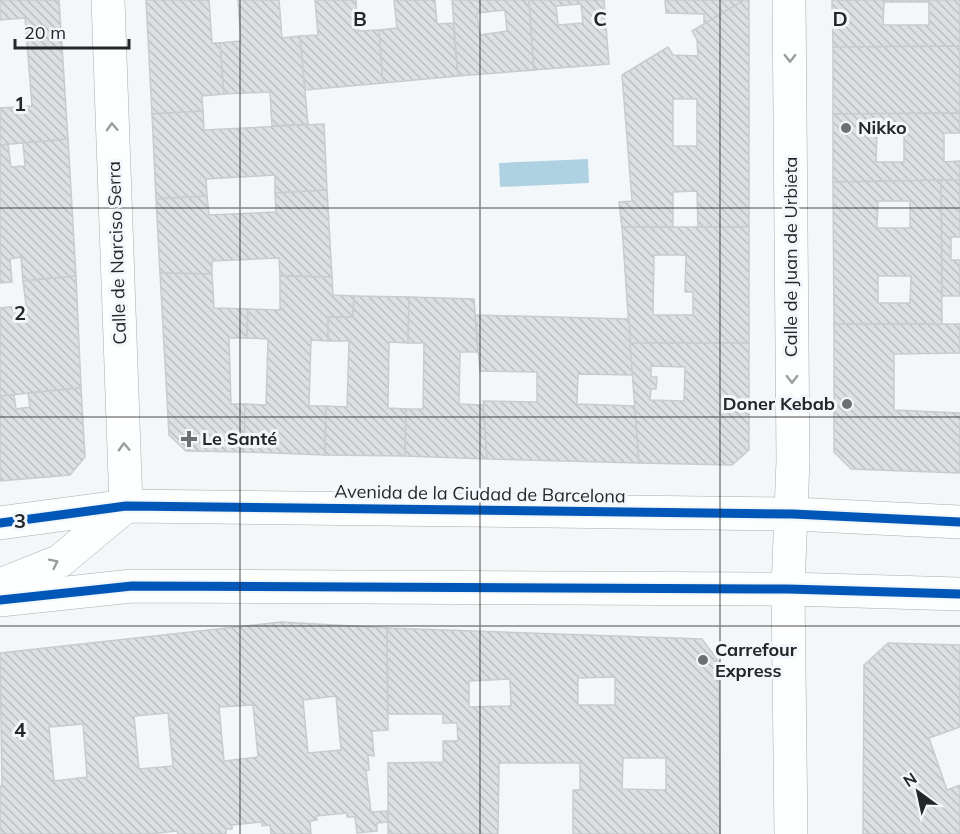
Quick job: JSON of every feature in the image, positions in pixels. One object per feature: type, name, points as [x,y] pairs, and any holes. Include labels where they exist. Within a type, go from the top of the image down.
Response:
[{"type":"main road","name":"Calle de Narciso Serra","points":[[108,0],[126,506]]},
{"type":"main road","name":"Calle de Juan de Urbieta","points":[[789,0],[793,514]]},
{"type":"main road","name":"Avenida de la Ciudad de Barcelona","points":[[0,523],[126,506],[793,514],[960,522]]},
{"type":"main road","points":[[0,585],[60,561],[126,506]]},
{"type":"main road","points":[[791,834],[788,589],[793,514]]},
{"type":"main road","points":[[0,600],[132,586],[788,589],[960,594]]},
{"type":"water","points":[[588,159],[589,183],[500,187],[499,163]]},
{"type":"building","points":[[0,0],[59,0],[68,139],[0,145],[0,108],[32,106],[25,18],[0,20]]},
{"type":"building","points":[[146,0],[209,0],[212,43],[220,43],[224,94],[202,96],[203,111],[152,114]]},
{"type":"building","points":[[238,0],[279,0],[282,38],[300,36],[308,124],[272,126],[270,92],[224,94],[220,43],[241,41]]},
{"type":"building","points":[[315,0],[356,0],[358,31],[379,30],[383,83],[305,90],[300,36],[318,35]]},
{"type":"building","points":[[394,0],[435,0],[437,24],[453,23],[458,76],[383,83],[379,30],[397,28]]},
{"type":"building","points":[[452,0],[529,0],[534,70],[458,76]],"holes":[[[505,10],[507,31],[480,35],[477,13]]]},
{"type":"building","points":[[529,0],[604,0],[609,64],[534,70]],"holes":[[[581,4],[583,23],[558,25],[556,6]]]},
{"type":"building","points":[[665,0],[744,0],[704,25],[704,14],[666,13]]},
{"type":"building","points":[[744,0],[749,0],[749,227],[698,227],[697,191],[673,192],[673,227],[622,227],[619,202],[632,201],[622,75],[668,47],[673,55],[698,56],[697,40],[692,31]],"holes":[[[673,99],[697,99],[697,146],[673,146]]]},
{"type":"building","points":[[832,0],[960,0],[960,46],[833,47]],"holes":[[[884,2],[929,2],[929,25],[883,25]]]},
{"type":"building","points":[[960,46],[960,113],[833,114],[833,47]]},
{"type":"building","points":[[203,111],[204,130],[324,124],[327,190],[275,193],[275,175],[206,179],[207,196],[156,199],[152,114]]},
{"type":"building","points":[[960,113],[960,133],[944,133],[944,162],[960,161],[960,180],[833,182],[833,114]],"holes":[[[877,133],[904,133],[904,162],[876,162]]]},
{"type":"building","points":[[68,139],[76,276],[23,281],[21,257],[10,259],[12,282],[0,283],[0,145],[8,144],[11,167],[25,166],[23,143]]},
{"type":"building","points":[[941,180],[960,180],[960,237],[951,237],[951,260],[960,260],[960,296],[942,296]]},
{"type":"building","points":[[941,180],[942,324],[834,324],[833,182]],"holes":[[[878,201],[910,201],[910,228],[877,228]],[[878,276],[911,276],[910,303],[878,303]]]},
{"type":"building","points":[[327,190],[332,277],[280,276],[279,258],[212,261],[212,274],[160,273],[156,199],[207,196],[209,215],[276,212],[275,193]]},
{"type":"building","points":[[622,227],[749,227],[749,343],[630,343]],"holes":[[[654,255],[686,255],[685,292],[693,292],[693,315],[653,315]]]},
{"type":"building","points":[[160,273],[212,274],[214,308],[248,309],[247,338],[229,338],[231,404],[245,404],[244,452],[186,451],[169,435]]},
{"type":"building","points":[[76,276],[81,388],[0,396],[0,308],[26,305],[23,281]]},
{"type":"building","points":[[280,276],[332,277],[333,295],[354,296],[353,317],[328,317],[328,341],[311,340],[309,406],[326,406],[325,455],[244,452],[245,404],[266,405],[268,339],[247,338],[248,309],[280,310]]},
{"type":"building","points":[[354,296],[409,297],[408,343],[389,342],[388,408],[406,409],[405,456],[325,455],[326,406],[347,407],[349,341],[328,341],[328,317],[353,317]]},
{"type":"building","points":[[409,297],[474,299],[478,352],[460,352],[459,404],[483,405],[487,459],[405,456],[406,409],[423,409],[424,343],[408,343]]},
{"type":"building","points":[[475,315],[629,319],[633,375],[578,374],[577,404],[635,406],[639,463],[487,459],[483,401],[537,402],[537,372],[480,371]]},
{"type":"building","points":[[834,324],[960,324],[960,353],[894,354],[894,410],[960,413],[960,473],[851,469],[834,452]]},
{"type":"building","points":[[630,343],[749,343],[749,450],[732,465],[639,463]],"holes":[[[651,366],[685,367],[684,401],[650,400],[651,389],[656,389],[657,377],[651,377]]]},
{"type":"building","points":[[81,388],[85,457],[70,475],[0,481],[0,396],[14,395],[16,409],[30,407],[28,393]]},
{"type":"building","points":[[281,622],[387,628],[388,730],[372,731],[374,756],[368,755],[369,770],[366,771],[371,812],[387,811],[388,822],[377,823],[377,831],[357,833],[355,817],[347,817],[347,813],[316,816],[317,820],[310,821],[311,834],[271,834],[270,825],[262,826],[262,822],[232,825],[232,829],[226,829],[226,834],[178,834],[177,831],[149,834],[0,834],[0,786],[2,786],[0,653]],"holes":[[[336,696],[341,750],[308,753],[303,700]],[[253,705],[258,757],[224,761],[219,707]],[[168,713],[173,766],[139,769],[134,716]],[[83,724],[87,777],[54,781],[49,727]]]},
{"type":"building","points":[[387,628],[702,639],[719,662],[720,834],[573,834],[573,790],[580,790],[580,763],[499,763],[498,834],[388,834],[388,763],[443,762],[443,741],[458,741],[457,723],[443,723],[443,714],[388,714]],"holes":[[[615,677],[615,705],[578,705],[578,678]],[[510,679],[511,706],[469,707],[469,681]],[[623,758],[666,758],[666,790],[622,789]]]},
{"type":"building","points":[[888,643],[960,645],[960,727],[929,738],[947,790],[960,785],[960,834],[863,834],[864,665]]},
{"type":"cycle path","points":[[0,523],[126,506],[793,514],[960,522]]},
{"type":"cycle path","points":[[0,600],[132,586],[788,589],[960,594]]},
{"type":"place","name":"Nikko","points":[[846,128]]},
{"type":"place","name":"Doner Kebab","points":[[847,404]]},
{"type":"place","name":"Le Santé","points":[[189,439]]},
{"type":"place","name":"Carrefour Express","points":[[703,660]]}]
